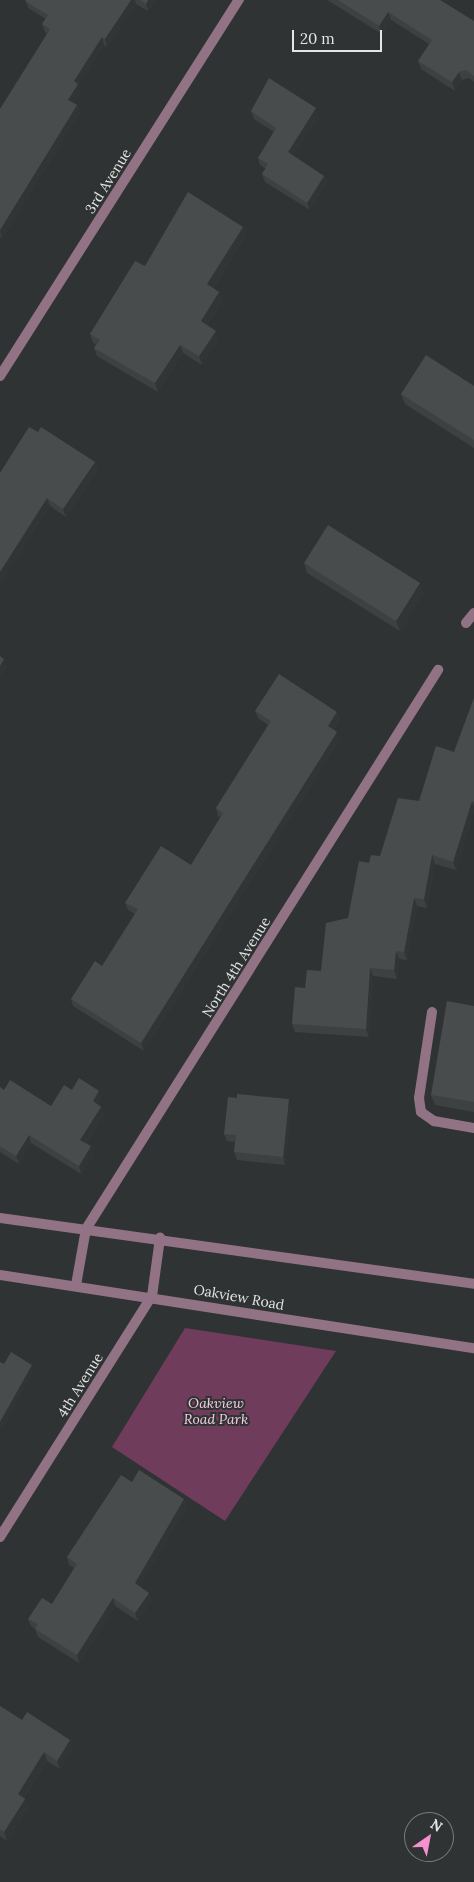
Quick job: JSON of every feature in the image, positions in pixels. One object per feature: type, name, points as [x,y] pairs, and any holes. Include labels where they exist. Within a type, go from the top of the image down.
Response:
[{"type":"street","name":"3rd Avenue","points":[[0,376],[239,0]]},
{"type":"street","points":[[466,623],[474,613]]},
{"type":"street","name":"North 4th Avenue","points":[[76,1285],[86,1229],[438,670]]},
{"type":"street","points":[[432,1012],[419,1098],[421,1112],[434,1121],[474,1128]]},
{"type":"street","points":[[0,1218],[160,1238],[474,1284]]},
{"type":"street","name":"4th Avenue","points":[[0,1537],[152,1296],[160,1238]]},
{"type":"street","name":"Oakview Road","points":[[0,1275],[152,1296],[474,1348]]},
{"type":"green space","name":"Oakview Road Park","points":[[185,1328],[336,1351],[225,1521],[112,1447]]},
{"type":"building","points":[[26,0],[131,0],[105,39],[102,37],[74,81],[78,84],[68,100],[77,105],[0,230],[0,109],[50,29],[42,24],[48,15]]},
{"type":"building","points":[[140,0],[148,0],[146,4]]},
{"type":"building","points":[[338,0],[440,0],[474,21],[474,76],[466,70],[459,72],[452,82],[418,61],[432,40],[388,12],[379,26]]},
{"type":"building","points":[[269,78],[316,108],[288,152],[324,176],[307,203],[262,174],[268,164],[258,158],[276,128],[251,111]]},
{"type":"building","points":[[188,192],[243,227],[207,284],[219,292],[201,321],[216,331],[199,356],[180,345],[155,383],[94,348],[100,340],[90,334],[135,261],[145,266]]},
{"type":"building","points":[[426,355],[474,386],[474,440],[401,394]]},
{"type":"building","points":[[29,427],[38,432],[41,427],[95,462],[63,509],[47,498],[0,572],[0,473]]},
{"type":"building","points":[[328,525],[420,583],[396,621],[304,563]]},
{"type":"building","points":[[0,656],[4,659],[0,666]]},
{"type":"building","points":[[279,674],[337,712],[328,726],[337,732],[141,1043],[71,999],[95,961],[102,966],[138,909],[125,903],[161,846],[191,865],[223,813],[216,808],[271,721],[255,711]]},
{"type":"building","points":[[474,698],[474,802],[472,801],[453,862],[432,855],[424,899],[414,898],[404,952],[396,951],[394,970],[370,968],[366,1029],[292,1024],[295,987],[305,988],[307,970],[321,971],[326,923],[348,918],[359,861],[369,863],[371,855],[380,856],[398,798],[419,801],[436,746],[454,752]]},
{"type":"building","points":[[447,1001],[474,1006],[474,1102],[431,1095]]},
{"type":"building","points":[[79,1078],[99,1091],[93,1101],[101,1107],[80,1140],[91,1146],[79,1166],[29,1135],[16,1156],[0,1146],[0,1087],[4,1090],[10,1080],[51,1106],[64,1085],[72,1090]]},
{"type":"building","points":[[237,1094],[289,1099],[283,1157],[234,1152],[236,1135],[224,1134],[228,1097],[237,1098]]},
{"type":"building","points":[[11,1352],[32,1365],[0,1422],[0,1362],[4,1364]]},
{"type":"building","points":[[139,1470],[184,1499],[135,1583],[149,1593],[135,1613],[113,1598],[77,1655],[35,1629],[38,1624],[28,1619],[42,1598],[52,1604],[77,1564],[67,1557],[121,1475],[132,1482]]},
{"type":"building","points":[[0,1706],[22,1720],[27,1712],[70,1740],[57,1761],[44,1752],[18,1794],[25,1799],[4,1832],[0,1829]]}]
